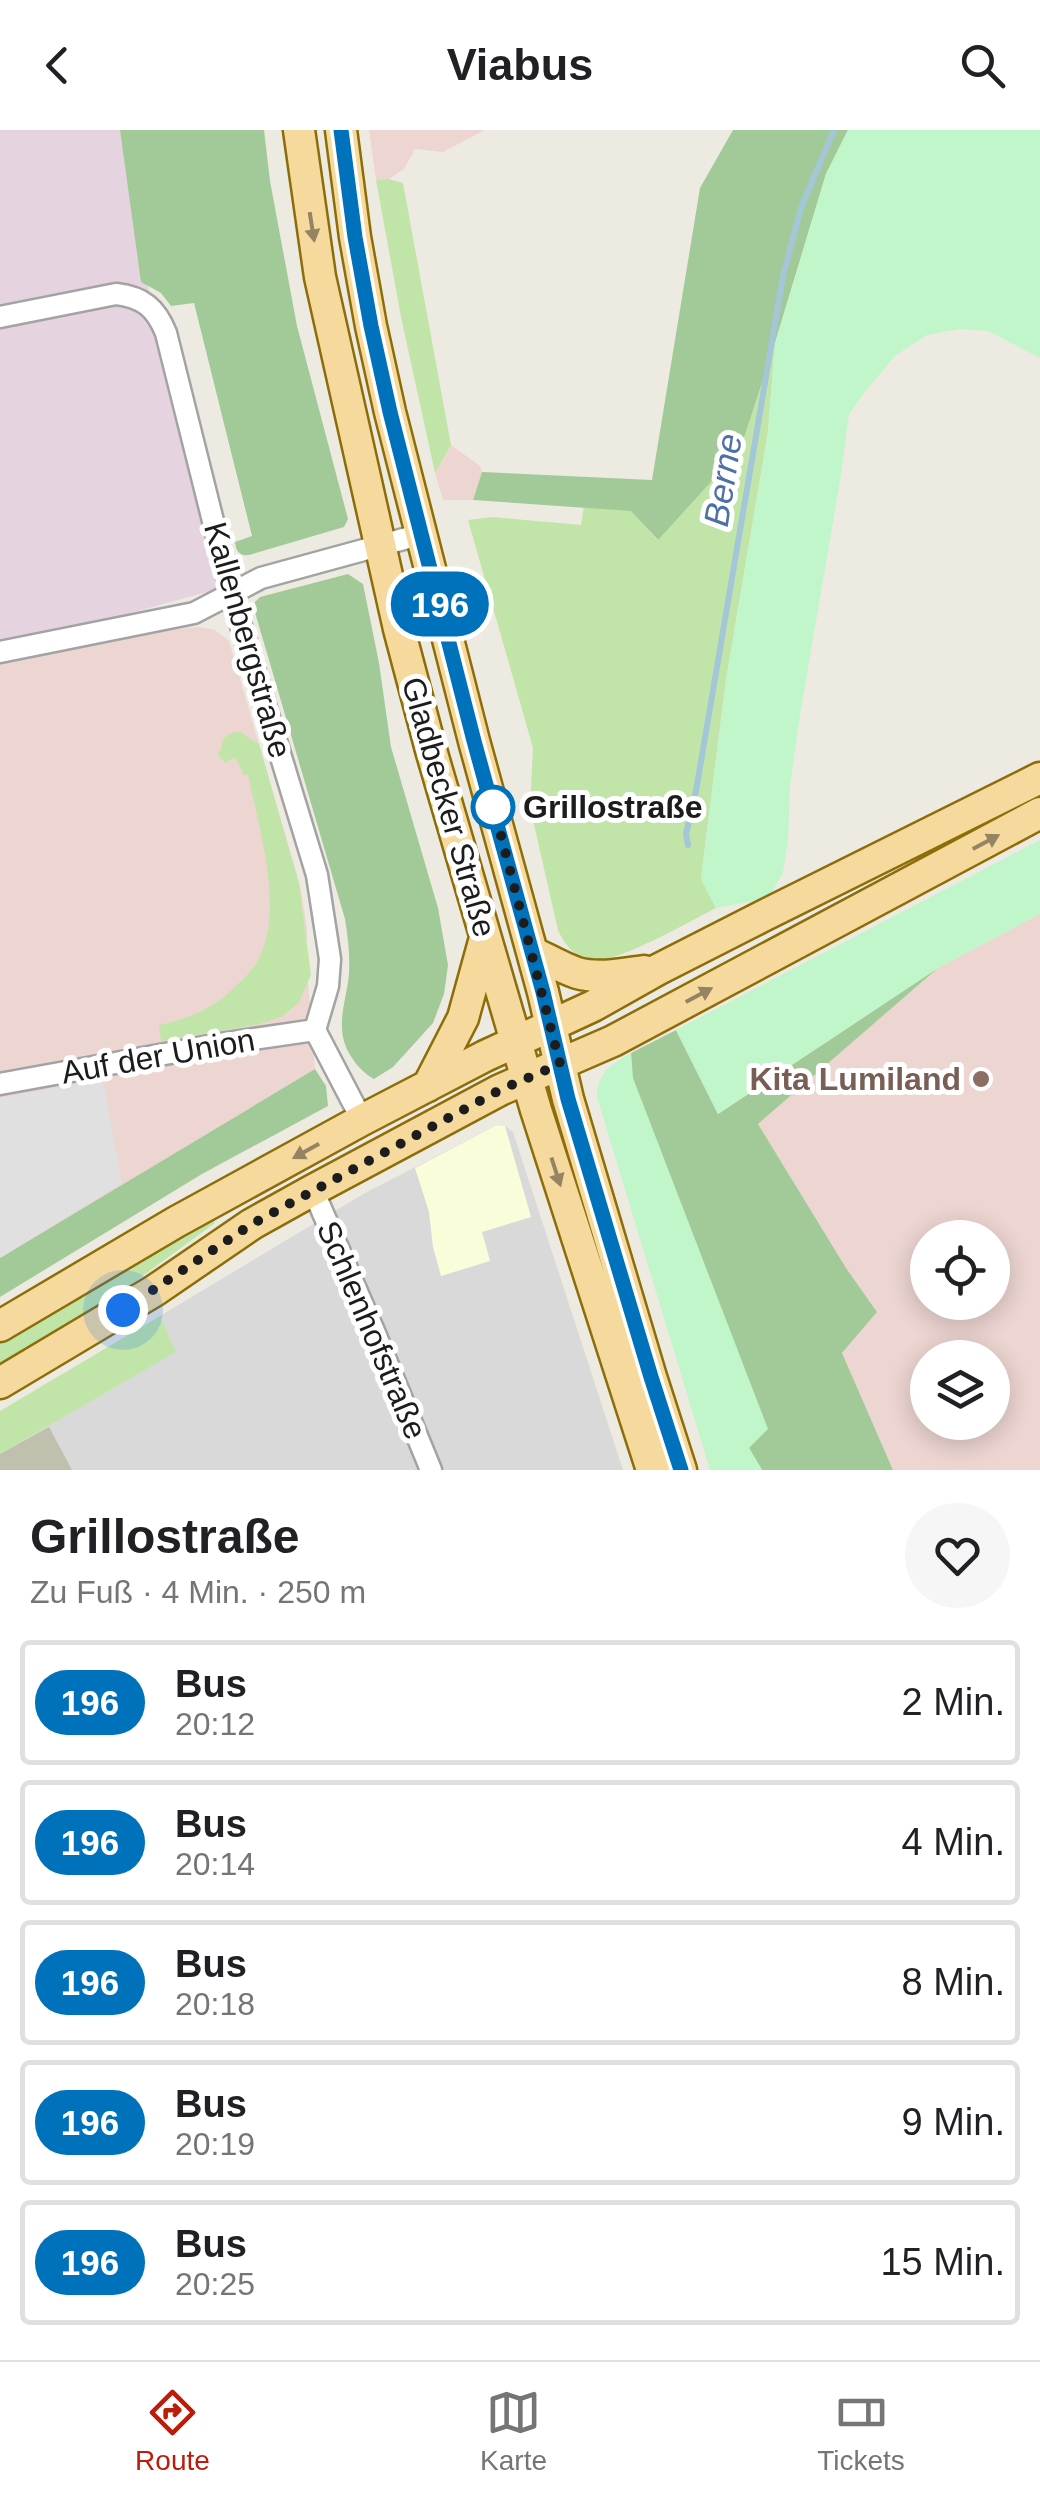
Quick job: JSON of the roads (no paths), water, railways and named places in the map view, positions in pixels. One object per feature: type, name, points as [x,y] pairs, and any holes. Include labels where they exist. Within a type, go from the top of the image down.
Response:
[{"type":"main road","name":"Gladbecker Straße","points":[[300,130],[320,277],[430,750],[527,1078],[652,1470]]},
{"type":"main road","name":"Gladbecker Straße","points":[[341,130],[371,326],[390,412],[568,1099],[681,1470]]},
{"type":"main road","points":[[0,1326],[176,1222],[362,1120],[1040,778]]},
{"type":"main road","points":[[0,1383],[154,1291],[252,1224],[313,1190],[500,1090],[613,1041],[1040,813]]},
{"type":"main road","points":[[428,1086],[463,1018],[484,938]]},
{"type":"main road","points":[[532,952],[586,975],[657,970]]},
{"type":"street","name":"Kallenbergstraße","points":[[0,317],[116,294],[128,295],[154,309],[166,333],[231,593],[317,874],[330,959],[328,986],[315,1030]]},
{"type":"street","points":[[0,652],[194,612],[261,578],[422,534]]},
{"type":"street","points":[[315,1030],[362,1120]]},
{"type":"street","name":"Auf der Union","points":[[0,1084],[315,1030]]},
{"type":"street","name":"Schlenhofstraße","points":[[313,1190],[431,1470]]},
{"type":"waterway","name":"Berne","points":[[688,845],[686,834],[783,276],[801,208],[834,130]]},
{"type":"place","name":"Grillostraße","points":[[493,807]]},
{"type":"place","name":"Kita Lumiland","points":[[981,1079]]}]
